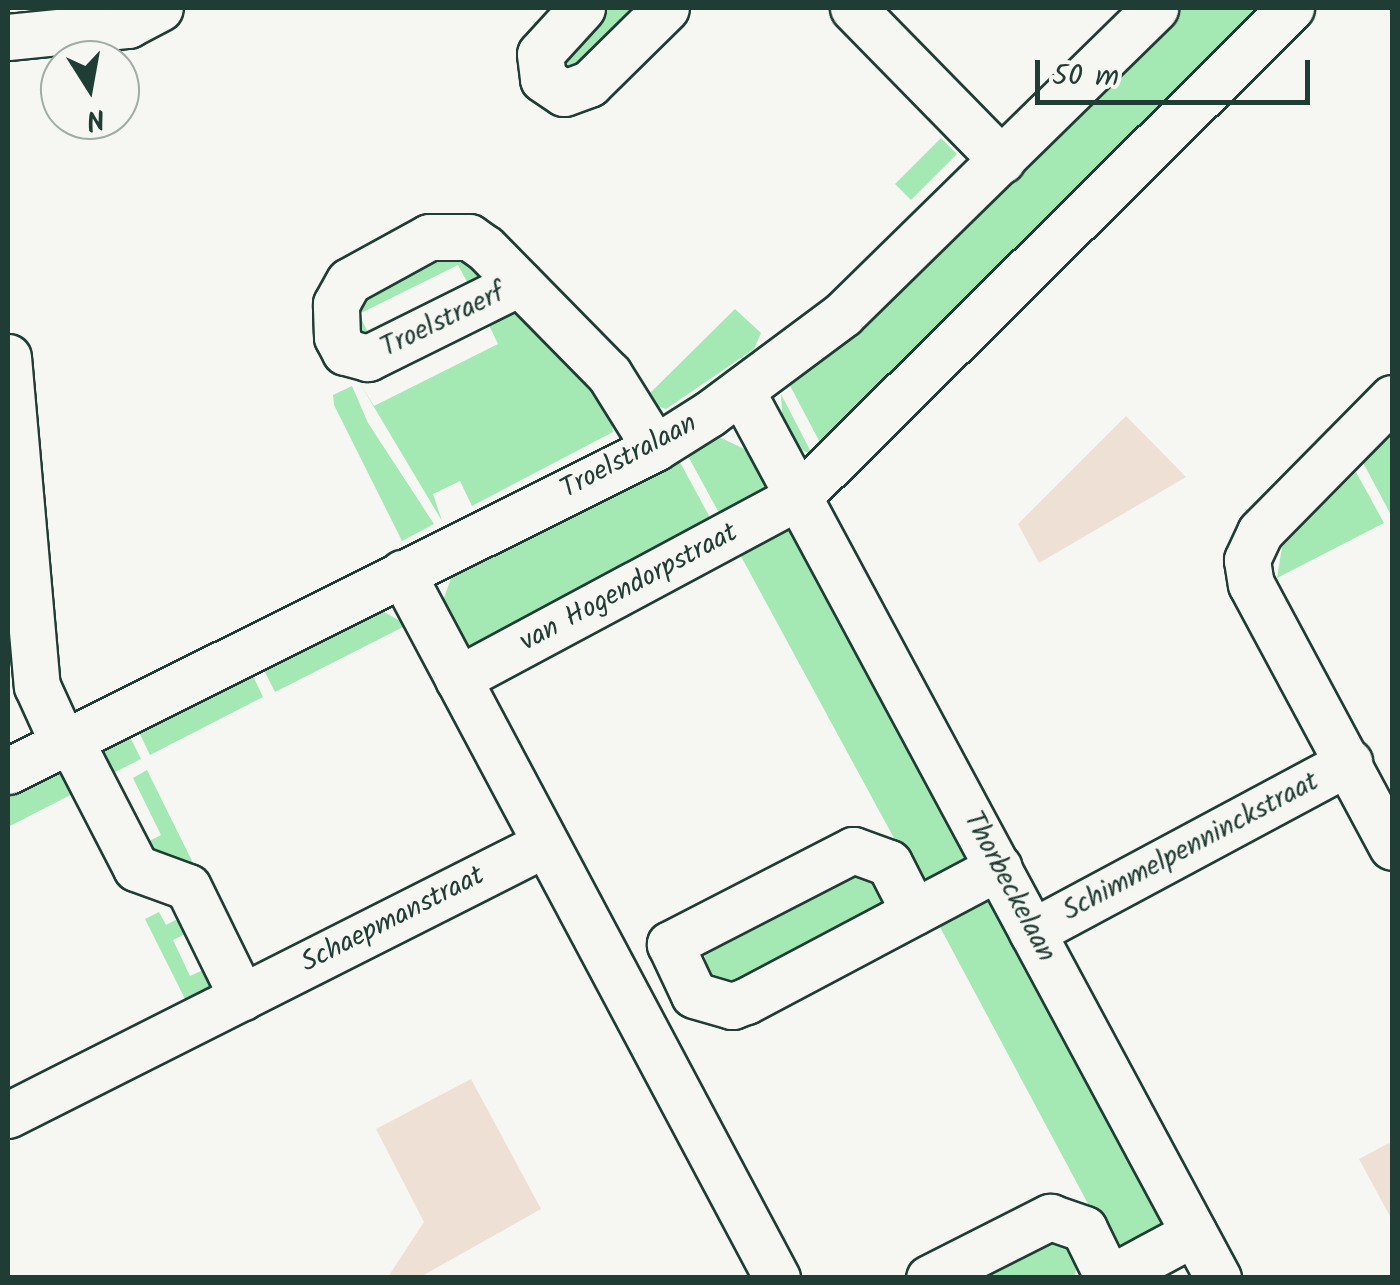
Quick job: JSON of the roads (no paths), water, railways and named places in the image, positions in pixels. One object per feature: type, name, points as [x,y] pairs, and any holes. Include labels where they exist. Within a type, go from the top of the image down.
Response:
[{"type":"street","points":[[8,37],[128,25],[160,8]]},
{"type":"street","points":[[582,8],[540,54],[542,80],[564,93],[589,84],[666,8]]},
{"type":"street","points":[[854,8],[1002,160]]},
{"type":"street","name":"Troelstralaan","points":[[8,770],[655,448],[742,392],[843,314],[1154,8]]},
{"type":"street","points":[[799,496],[1291,8]]},
{"type":"street","name":"Troelstraerf","points":[[519,283],[608,374],[655,448]]},
{"type":"street","points":[[8,357],[37,686],[136,868],[188,887],[242,997]]},
{"type":"street","name":"Thorbeckelaan","points":[[742,392],[1218,1278]]},
{"type":"street","points":[[1392,398],[1260,532],[1247,560],[1251,584],[1392,848]]},
{"type":"street","name":"van Hogendorpstraat","points":[[458,679],[799,496]]},
{"type":"street","points":[[402,573],[778,1278]]},
{"type":"street","name":"Schimmelpenninckstraat","points":[[1032,932],[1349,762]]},
{"type":"street","name":"Schaepmanstraat","points":[[8,1115],[545,844]]},
{"type":"street","points":[[613,973],[854,850],[889,864],[914,912]]},
{"type":"street","points":[[670,944],[694,995],[732,1006],[999,867]]},
{"type":"street","points":[[928,1278],[1050,1217],[1084,1230],[1109,1278],[1194,1233]]}]
